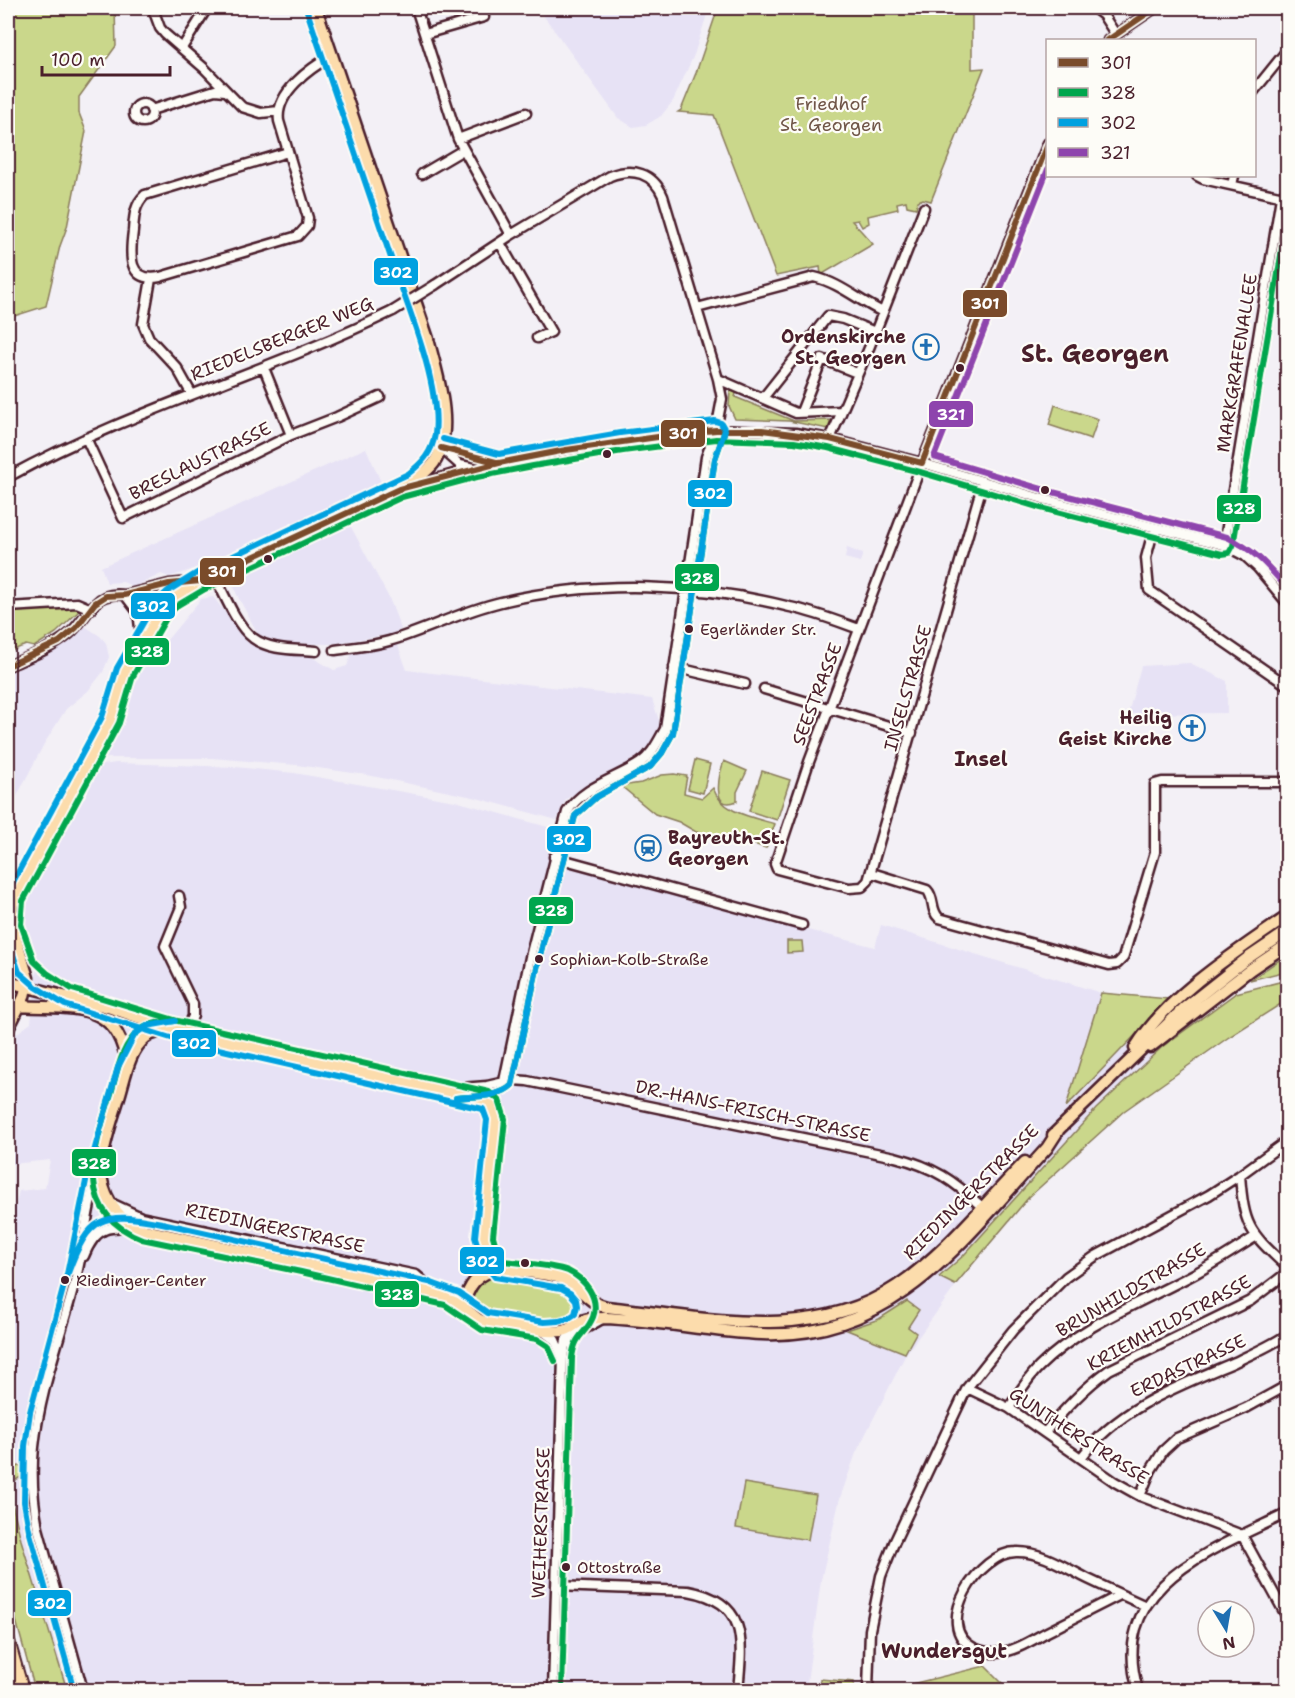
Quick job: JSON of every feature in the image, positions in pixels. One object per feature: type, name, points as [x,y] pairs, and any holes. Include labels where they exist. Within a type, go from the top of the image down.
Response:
[{"type":"highway","points":[[8,1641],[22,1690]]},
{"type":"main road","points":[[8,1029],[27,986],[26,966],[19,951],[11,918],[14,898],[103,734],[125,672],[160,609],[173,598],[214,574],[399,489],[429,469],[441,448],[443,414],[428,339],[316,8]]},
{"type":"main road","points":[[1125,1064],[1140,1039],[1183,995],[1287,916]]},
{"type":"main road","name":"RIEDINGERSTRASSE","points":[[498,1269],[564,1279],[576,1286],[584,1296],[596,1304],[607,1307],[739,1321],[780,1322],[815,1318],[855,1309],[879,1298],[946,1245],[1043,1143],[1183,1009],[1287,930]]},
{"type":"main road","points":[[1125,1064],[1287,944]]},
{"type":"main road","points":[[8,982],[111,1008],[181,1031],[487,1101],[492,1105],[496,1119],[484,1236],[486,1248],[498,1269],[488,1271],[474,1280],[463,1306]]},
{"type":"main road","points":[[8,1005],[70,1007],[97,1015],[108,1022],[121,1038],[125,1049],[127,1069]]},
{"type":"main road","points":[[102,1161],[127,1069],[139,1044],[146,1036],[156,1032],[181,1031]]},
{"type":"main road","name":"RIEDINGERSTRASSE","points":[[102,1161],[102,1177],[110,1202],[122,1218],[144,1230],[427,1291],[448,1297],[485,1322],[555,1331],[604,1318],[763,1334],[803,1332],[858,1319],[883,1307],[904,1293],[952,1252],[1047,1148],[1058,1131]]},
{"type":"main road","points":[[577,1325],[586,1307],[584,1296]]},
{"type":"main road","points":[[680,1326],[703,1317]]},
{"type":"street","points":[[183,48],[207,8]]},
{"type":"street","points":[[416,8],[458,139],[511,236]]},
{"type":"street","points":[[1095,8],[1103,15],[1112,38],[1155,8]]},
{"type":"street","points":[[153,9],[160,28],[222,85],[225,91],[242,107],[255,112],[279,111]]},
{"type":"street","points":[[425,34],[484,17]]},
{"type":"street","points":[[1256,88],[1287,49]]},
{"type":"street","points":[[288,152],[145,195],[135,210],[130,256],[132,266],[139,274],[151,279],[298,236],[303,231],[308,218],[279,121],[280,102],[304,75],[332,56]]},
{"type":"street","points":[[152,110],[215,90],[225,91]]},
{"type":"street","points":[[458,139],[526,113]]},
{"type":"street","points":[[922,463],[1046,146]]},
{"type":"street","points":[[422,174],[463,150]]},
{"type":"street","name":"RIEDELSBERGER WEG","points":[[8,477],[44,457],[191,393],[264,368],[362,327],[393,311],[511,236],[619,172],[631,171],[646,175],[657,183],[697,308]]},
{"type":"street","points":[[1199,177],[1284,198]]},
{"type":"street","points":[[1232,185],[1234,177]]},
{"type":"street","name":"MARKGRAFENALLEE","points":[[1224,545],[1287,189]]},
{"type":"street","points":[[830,439],[924,208]]},
{"type":"street","points":[[500,243],[551,332],[537,339]]},
{"type":"street","points":[[434,1089],[465,1089],[504,1082],[530,957],[567,812],[573,803],[593,788],[642,762],[655,747],[665,729],[706,457],[716,430],[722,399],[697,308],[814,277],[826,280],[883,312]]},
{"type":"street","points":[[151,279],[143,324],[149,338],[177,368],[191,393]]},
{"type":"street","points":[[763,398],[828,316],[843,319],[875,332]]},
{"type":"street","points":[[801,412],[822,359],[857,373]]},
{"type":"street","name":"BRESLAUSTRASSE","points":[[264,368],[291,435]]},
{"type":"street","points":[[718,380],[796,413],[840,411]]},
{"type":"street","name":"BRESLAUSTRASSE","points":[[86,438],[123,518],[291,435],[380,398]]},
{"type":"street","points":[[399,489],[475,468],[614,443],[716,430],[795,433],[830,439],[922,463],[983,482],[1224,545],[1245,556],[1258,568],[1287,604]]},
{"type":"street","points":[[441,448],[499,463]]},
{"type":"street","points":[[441,448],[460,465],[475,468]]},
{"type":"street","name":"SEESTRASSE","points":[[872,873],[862,887],[849,888],[777,869],[775,864],[809,762],[922,463]]},
{"type":"street","name":"INSELSTRASSE","points":[[872,873],[983,482]]},
{"type":"street","points":[[1154,528],[1146,558],[1149,590],[1287,686]]},
{"type":"street","points":[[214,574],[237,617],[252,638],[278,648],[316,651]]},
{"type":"street","points":[[8,666],[59,642],[76,628],[95,603],[106,596],[125,595],[169,584],[201,581]]},
{"type":"street","points":[[335,650],[389,641],[500,602],[551,592],[595,587],[686,590],[759,600],[788,606],[860,629]]},
{"type":"street","points":[[125,595],[160,609]]},
{"type":"street","points":[[125,595],[138,612],[140,628]]},
{"type":"street","points":[[8,607],[77,603],[91,609]]},
{"type":"street","points":[[674,667],[745,684]]},
{"type":"street","points":[[764,689],[912,734]]},
{"type":"street","points":[[872,873],[927,890],[930,893],[933,911],[939,918],[1109,965],[1117,964],[1123,958],[1155,852],[1155,784],[1162,782],[1287,782]]},
{"type":"street","points":[[554,857],[802,925]]},
{"type":"street","points":[[179,896],[182,907],[165,946],[193,1004],[193,1016],[181,1031]]},
{"type":"street","name":"DR.-HANS-FRISCH-STRASSE","points":[[504,1082],[518,1080],[535,1082],[895,1157],[941,1174],[953,1181],[982,1207]]},
{"type":"street","points":[[868,1690],[870,1630],[882,1576],[894,1543],[967,1388],[1013,1330],[1066,1277],[1094,1257],[1209,1195],[1287,1140]]},
{"type":"street","points":[[83,1690],[38,1528],[33,1501],[32,1472],[39,1414],[76,1276],[96,1178],[102,1161]]},
{"type":"street","points":[[1240,1175],[1245,1216],[1255,1237],[1287,1270]]},
{"type":"street","name":"RIEDINGERSTRASSE","points":[[110,1202],[141,1217],[416,1275],[423,1281],[427,1291]]},
{"type":"street","points":[[76,1276],[89,1245],[100,1232],[116,1227],[144,1230]]},
{"type":"street","name":"BRUNHILDSTRASSE","points":[[1009,1408],[1039,1366],[1079,1336],[1132,1304],[1196,1273],[1255,1237]]},
{"type":"street","name":"KRIEMHILDSTRASSE","points":[[1045,1432],[1075,1397],[1108,1370],[1250,1301],[1287,1270]]},
{"type":"street","points":[[563,1357],[571,1340],[579,1332],[604,1318]]},
{"type":"street","points":[[563,1357],[566,1340],[577,1325]]},
{"type":"street","points":[[540,1330],[555,1340],[563,1357]]},
{"type":"street","name":"ERDASTRASSE","points":[[1081,1458],[1092,1443],[1138,1407],[1260,1350],[1287,1334]]},
{"type":"street","name":"WEIHERSTRASSE","points":[[553,1690],[563,1357]]},
{"type":"street","points":[[1140,1496],[1163,1450],[1178,1438],[1246,1408],[1287,1385]]},
{"type":"street","name":"GUNTHERSTRASSE","points":[[967,1388],[1009,1408],[1115,1482],[1140,1496],[1242,1535]]},
{"type":"street","points":[[1138,1690],[1132,1659],[1132,1641],[1146,1606],[1158,1589],[1186,1566],[1242,1535],[1287,1514]]},
{"type":"street","points":[[1242,1535],[1287,1619]]},
{"type":"street","points":[[1120,1595],[1018,1646],[996,1653],[982,1651],[969,1645],[963,1639],[956,1620],[957,1609],[962,1598],[985,1567],[997,1556],[1008,1552],[1034,1554],[1146,1606]]},
{"type":"street","points":[[556,1586],[688,1591],[717,1599],[733,1615],[739,1634],[741,1646],[738,1690]]},
{"type":"shaded area","points":[[538,8],[709,8],[694,55],[673,101],[661,116],[646,125],[633,127],[618,118]]},
{"type":"shaded area","points":[[366,448],[381,482],[191,570],[169,577],[161,574],[134,587],[123,582],[107,583],[101,567]]},
{"type":"shaded area","points":[[350,525],[389,598],[401,629],[393,634],[330,644],[277,643],[258,634],[231,579]]},
{"type":"shaded area","points":[[847,548],[863,554],[860,562],[845,558]]},
{"type":"shaded area","points":[[213,597],[249,641],[266,650],[308,655],[334,670],[347,666],[352,653],[397,643],[407,670],[652,699],[661,727],[649,747],[636,758],[566,799],[557,820],[473,797],[367,775],[297,765],[212,758],[103,758],[142,670],[201,599]]},
{"type":"shaded area","points":[[85,626],[106,643],[109,657],[103,672],[88,691],[66,709],[44,744],[8,813],[8,672],[56,650],[74,638]]},
{"type":"shaded area","points":[[1190,663],[1227,681],[1227,713],[1128,714],[1141,666]]},
{"type":"shaded area","points":[[116,763],[235,767],[294,773],[455,801],[555,829],[549,860],[875,947],[881,925],[1197,1021],[1014,1206],[906,1354],[856,1453],[840,1498],[821,1580],[806,1690],[67,1690],[29,1568],[10,1495],[14,1481],[27,1464],[8,1470],[8,1205],[15,1207],[19,1191],[45,1188],[50,1160],[8,1163],[8,1040],[31,1023],[37,965],[21,930],[19,912],[22,899],[96,766]]},
{"type":"green space","points":[[8,8],[115,8],[116,46],[79,97],[79,113],[86,131],[67,227],[60,246],[46,306],[8,318]]},
{"type":"green space","name":"Friedhof St. Georgen","points":[[718,8],[972,8],[972,69],[984,68],[931,201],[923,199],[918,201],[916,208],[907,206],[906,201],[897,203],[898,209],[868,216],[869,223],[862,227],[858,220],[852,221],[873,244],[821,275],[820,267],[776,276],[714,115],[678,112],[681,110],[696,73]]},
{"type":"green space","points":[[730,390],[737,390],[735,397],[794,421],[831,420],[828,429],[789,421],[735,419],[729,406]]},
{"type":"green space","points":[[1055,405],[1098,419],[1091,439],[1049,425]]},
{"type":"green space","points":[[79,608],[79,611],[56,633],[34,647],[26,645],[8,652],[8,610]]},
{"type":"green space","points":[[695,760],[710,764],[703,793],[688,789]]},
{"type":"green space","points":[[724,761],[747,771],[737,792],[737,801],[728,803],[723,801],[718,790]]},
{"type":"green space","points":[[762,771],[790,780],[777,820],[749,811]]},
{"type":"green space","points":[[674,774],[687,776],[684,793],[702,798],[713,788],[723,803],[731,809],[775,824],[766,848],[729,836],[713,836],[696,832],[679,822],[655,814],[621,786]]},
{"type":"green space","points":[[8,929],[17,956],[20,974],[8,972]]},
{"type":"green space","points":[[787,941],[802,941],[803,952],[787,953]]},
{"type":"green space","points":[[1287,955],[1287,971],[1250,980]]},
{"type":"green space","points":[[1287,980],[1287,1000],[1229,1037],[1124,1111],[1029,1197],[955,1285],[939,1277],[963,1256],[1096,1109],[1162,1047],[1236,993]]},
{"type":"green space","points":[[1101,993],[1170,999],[1066,1107]]},
{"type":"green space","points":[[490,1277],[538,1284],[569,1294],[576,1304],[573,1315],[567,1323],[558,1324],[490,1315],[472,1300],[472,1291],[475,1281]]},
{"type":"green space","points":[[907,1301],[919,1310],[908,1327],[916,1333],[905,1353],[847,1330],[879,1319]]},
{"type":"green space","points":[[27,1463],[27,1473],[14,1481],[10,1495],[21,1540],[67,1690],[35,1690],[8,1591],[8,1470]]},
{"type":"green space","points":[[744,1483],[816,1495],[808,1540],[736,1528]]},
{"type":"green space","points":[[985,1666],[1009,1690],[887,1690]]},
{"type":"green space","points":[[820,1679],[854,1682],[854,1690],[819,1690]]},
{"type":"transit line","name":"301","points":[[1109,39],[1155,8]]},
{"type":"transit line","name":"302","points":[[8,891],[102,717],[117,668],[154,604],[168,591],[197,573],[408,474],[426,457],[434,441],[433,392],[421,345],[307,11]]},
{"type":"transit line","name":"301","points":[[922,463],[1046,149]]},
{"type":"transit line","name":"321","points":[[1046,174],[934,457],[1045,490],[1227,537],[1254,553],[1288,589]]},
{"type":"transit line","name":"328","points":[[562,1690],[572,1358],[578,1339],[590,1323],[595,1310],[593,1296],[574,1274],[546,1266],[503,1261],[497,1250],[493,1236],[505,1119],[499,1100],[489,1092],[178,1021],[72,989],[47,973],[34,961],[21,924],[23,901],[119,723],[133,676],[168,615],[178,605],[205,589],[402,497],[477,477],[533,466],[716,439],[794,442],[828,448],[920,472],[1041,508],[1222,554],[1229,553],[1233,546],[1288,213]]},
{"type":"transit line","name":"302","points":[[443,439],[499,454],[620,433],[715,421],[721,423],[725,430],[715,459],[673,733],[662,753],[650,767],[596,797],[575,816],[539,959],[512,1085],[493,1094],[456,1098]]},
{"type":"transit line","name":"301","points":[[8,666],[59,642],[76,628],[95,603],[106,596],[125,595],[169,584],[201,581],[399,489],[499,463],[566,450],[716,430],[762,430],[830,439],[922,463]]},
{"type":"transit line","name":"328","points":[[456,1098],[493,1094],[512,1085],[539,959],[575,816],[596,797],[650,767],[662,753],[673,733],[715,459],[724,433]]},
{"type":"transit line","name":"301","points":[[441,448],[496,462]]},
{"type":"transit line","name":"302","points":[[8,940],[19,972],[36,987],[65,1005],[174,1039],[483,1109],[487,1120],[475,1237],[482,1261],[495,1277],[561,1288],[570,1293],[576,1300],[577,1306],[575,1314],[559,1321],[544,1322],[488,1313],[459,1293],[429,1282],[142,1219],[125,1218],[100,1222],[83,1239],[68,1273]]},
{"type":"transit line","name":"328","points":[[175,1021],[148,1025],[140,1030],[128,1044],[120,1061],[98,1138],[94,1159],[97,1196],[106,1213],[120,1227],[142,1239],[445,1305],[482,1330],[537,1339],[548,1346],[555,1361]]},
{"type":"transit line","name":"302","points":[[74,1690],[29,1530],[24,1502],[25,1446],[30,1412],[67,1274],[87,1176],[118,1067],[135,1034],[147,1026],[175,1021]]},
{"type":"place","name":"Ordenskirche St. Georgen","points":[[926,347]]},
{"type":"place","name":"Egerländer Str.","points":[[689,629]]},
{"type":"place","name":"Heilig Geist Kirche","points":[[1192,728]]},
{"type":"place","name":"Bayreuth-St. Georgen","points":[[648,848]]},
{"type":"place","name":"Sophian-Kolb-Straße","points":[[539,959]]},
{"type":"place","name":"Riedinger-Center","points":[[65,1280]]},
{"type":"place","name":"Ottostraße","points":[[566,1567]]},
{"type":"district","name":"St. Georgen","points":[[1095,354]]},
{"type":"district","name":"Insel","points":[[981,759]]},
{"type":"district","name":"Wundersgut","points":[[944,1651]]}]
